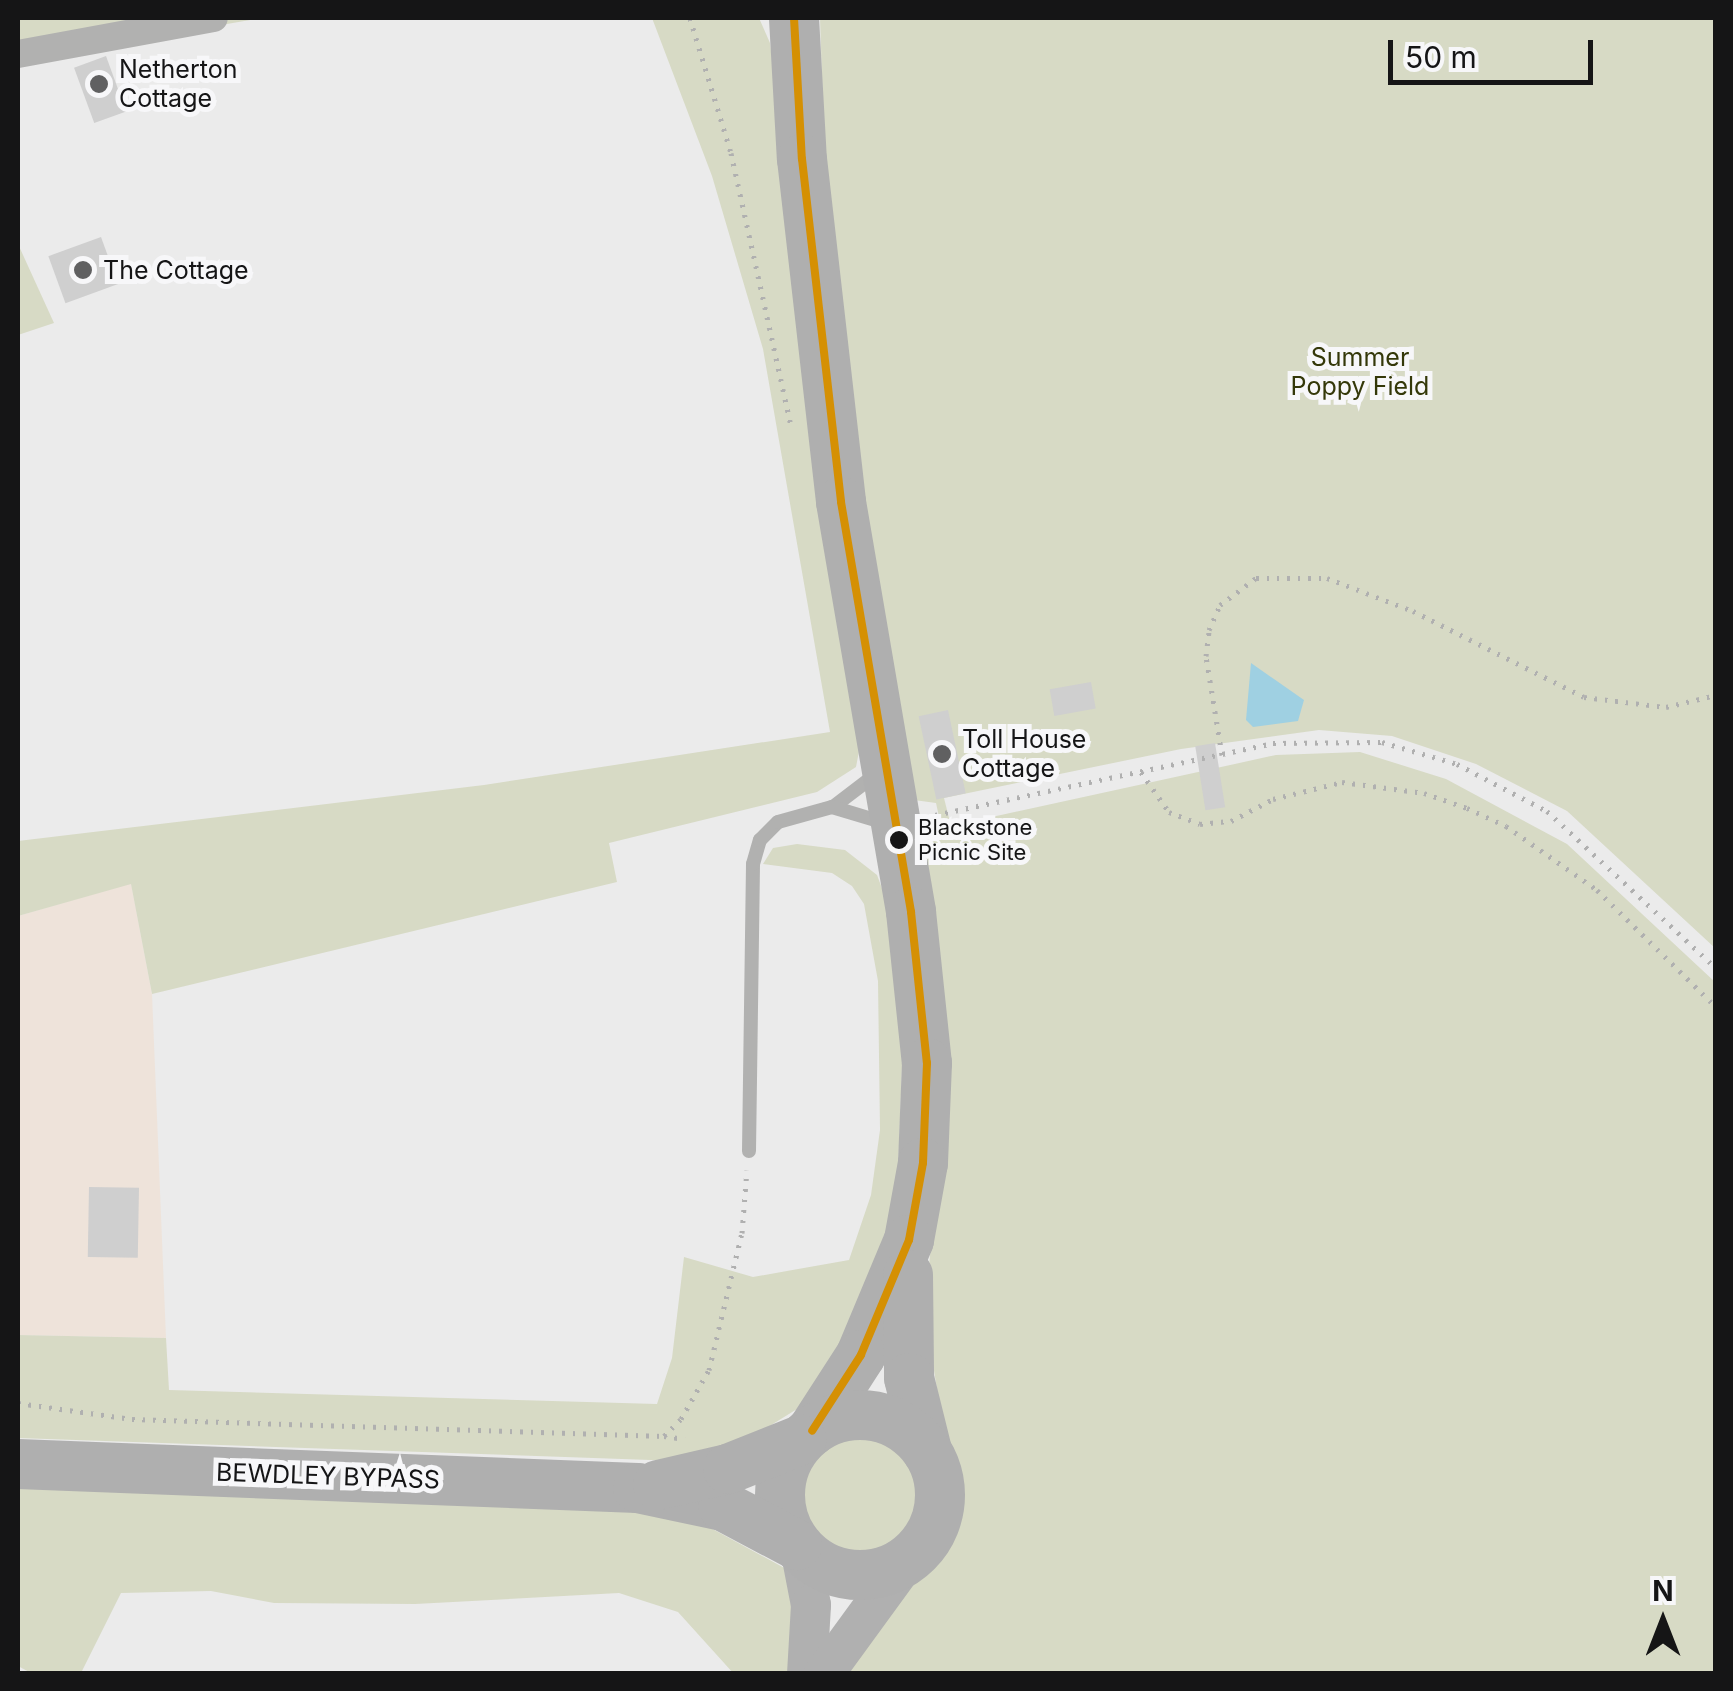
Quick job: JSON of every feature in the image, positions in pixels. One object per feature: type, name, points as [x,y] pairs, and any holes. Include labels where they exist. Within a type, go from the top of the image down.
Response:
[{"type":"highway","points":[[788,31],[841,502],[884,762],[912,822],[927,1063],[922,1163],[909,1240],[909,1378],[940,1498],[924,1543],[906,1560],[858,1575],[832,1570],[799,1546],[780,1506],[780,1483],[806,1435],[861,1355],[909,1240]]},
{"type":"highway","points":[[806,1435],[847,1416],[870,1416],[892,1421],[927,1451]]},
{"type":"highway","name":"BEWDLEY BYPASS","points":[[638,1488],[728,1469],[806,1435]]},
{"type":"highway","name":"BEWDLEY BYPASS","points":[[18,1464],[638,1488],[724,1506],[799,1546]]},
{"type":"main road","points":[[799,1546],[812,1605],[806,1674]]},
{"type":"main road","points":[[824,1674],[906,1560]]},
{"type":"street","points":[[18,54],[214,18]]},
{"type":"lane","points":[[749,1150],[753,864],[760,840],[778,822],[832,807],[865,788],[884,762]]},
{"type":"lane","points":[[832,807],[912,822]]},
{"type":"path","points":[[1222,755],[1206,656],[1209,630],[1220,605],[1256,578],[1327,578],[1413,611],[1584,697],[1666,708],[1716,695]]},
{"type":"path","points":[[912,822],[1222,755],[1339,737],[1420,750],[1518,792],[1576,832],[1716,968]]},
{"type":"path","points":[[1141,772],[1169,812],[1200,824],[1231,821],[1309,786],[1342,782],[1405,789],[1467,808],[1506,826],[1597,890],[1716,1007]]},
{"type":"path","points":[[18,1403],[132,1418],[664,1436],[681,1419],[709,1370],[742,1234],[749,1150]]},
{"type":"shaded area","points":[[131,883],[152,994],[166,1338],[18,1335],[18,916]]},
{"type":"green space","points":[[18,18],[262,18],[18,60]]},
{"type":"green space","points":[[652,18],[759,18],[770,43],[860,746],[856,767],[817,792],[609,843],[617,882],[152,994],[131,884],[18,916],[18,841],[484,785],[830,732],[763,349],[712,176]]},
{"type":"green space","name":"Summer Poppy Field","points":[[820,18],[1715,18],[1715,948],[1567,811],[1476,764],[1392,736],[1319,730],[1181,749],[944,798],[951,826],[1276,755],[1360,752],[1446,779],[1567,844],[1715,982],[1715,1673],[843,1673],[932,1555],[952,1514],[953,1488],[925,1315],[931,1243],[917,841],[941,826],[936,803],[914,800],[859,487],[825,170]]},
{"type":"green space","points":[[18,244],[54,323],[18,335]]},
{"type":"green space","points":[[797,844],[845,850],[877,875],[889,907],[904,1015],[897,1198],[850,1335],[797,1409],[739,1445],[679,1461],[18,1438],[18,1335],[166,1338],[169,1390],[657,1404],[672,1358],[684,1257],[753,1277],[849,1260],[871,1195],[880,1130],[878,981],[864,904],[852,886],[832,873],[763,864],[773,848]]},
{"type":"green space","points":[[859,1432],[883,1437],[903,1450],[916,1470],[921,1494],[916,1518],[903,1538],[883,1551],[859,1556],[835,1551],[815,1538],[802,1518],[797,1494],[802,1470],[815,1450],[835,1437]]},
{"type":"green space","points":[[18,1488],[685,1514],[788,1570],[795,1592],[791,1673],[734,1674],[678,1612],[619,1593],[415,1604],[274,1603],[211,1591],[121,1593],[81,1673],[31,1673],[18,1666]]},
{"type":"water","points":[[1251,663],[1304,700],[1298,721],[1253,727],[1246,720]]},
{"type":"building","name":"Netherton Cottage","points":[[106,56],[126,111],[94,123],[74,68]]},
{"type":"building","name":"The Cottage","points":[[101,237],[118,284],[65,303],[48,256]]},
{"type":"building","points":[[1091,682],[1096,709],[1054,716],[1050,689]]},
{"type":"building","name":"Toll House Cottage","points":[[948,710],[966,793],[936,799],[919,716]]},
{"type":"building","points":[[1215,743],[1225,807],[1205,810],[1195,746]]},
{"type":"building","points":[[89,1187],[139,1188],[138,1258],[88,1257]]},
{"type":"transit line","points":[[794,18],[802,159],[841,502],[911,912],[927,1063],[923,1163],[909,1240],[861,1355],[812,1431]]},
{"type":"place","name":"Netherton Cottage","points":[[99,84]]},
{"type":"place","name":"The Cottage","points":[[83,270]]},
{"type":"place","name":"Toll House Cottage","points":[[942,754]]},
{"type":"place","name":"Blackstone Picnic Site","points":[[899,840]]}]
